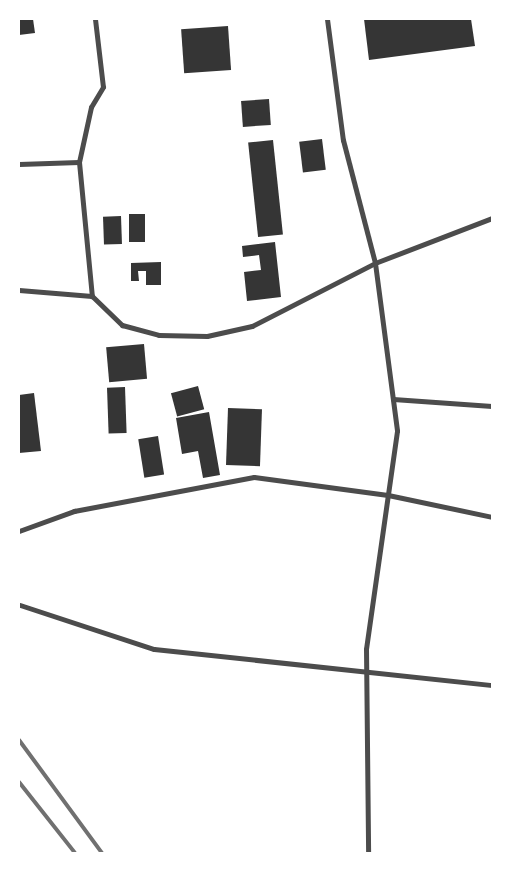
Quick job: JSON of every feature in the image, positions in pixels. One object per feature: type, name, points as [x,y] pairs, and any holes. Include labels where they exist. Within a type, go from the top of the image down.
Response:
[{"type":"street","points":[[92,296],[78,162],[91,108],[103,87],[95,19]]},
{"type":"street","points":[[327,19],[343,140],[375,263],[397,431],[366,672],[368,853]]},
{"type":"street","points":[[19,164],[78,162]]},
{"type":"street","points":[[19,290],[92,296],[122,325],[159,335],[207,336],[252,326],[375,263],[492,218]]},
{"type":"street","points":[[393,399],[492,406]]},
{"type":"street","points":[[19,531],[74,511],[254,477],[388,495],[492,517]]},
{"type":"street","points":[[20,605],[154,649],[492,685]]},
{"type":"building","points":[[19,19],[33,19],[35,33],[19,35]]},
{"type":"building","points":[[364,19],[471,19],[475,46],[369,60]]},
{"type":"building","points":[[228,26],[231,70],[184,73],[181,29]]},
{"type":"building","points":[[269,99],[271,125],[243,127],[241,101]]},
{"type":"building","points":[[322,139],[326,170],[303,173],[299,142]]},
{"type":"building","points":[[273,140],[283,234],[258,237],[248,143]]},
{"type":"building","points":[[129,214],[145,214],[145,242],[129,242]]},
{"type":"building","points":[[121,216],[122,244],[104,245],[103,217]]},
{"type":"building","points":[[275,242],[281,297],[247,301],[244,272],[261,270],[259,255],[243,257],[242,246]]},
{"type":"building","points":[[161,262],[161,285],[146,285],[146,271],[138,271],[139,281],[131,281],[131,263]]},
{"type":"building","points":[[144,344],[147,379],[109,382],[106,347]]},
{"type":"building","points":[[198,386],[204,409],[177,416],[171,393]]},
{"type":"building","points":[[125,387],[127,433],[109,434],[107,388]]},
{"type":"building","points":[[34,393],[41,451],[19,453],[19,395]]},
{"type":"building","points":[[228,408],[262,409],[260,466],[226,465]]},
{"type":"building","points":[[209,412],[220,475],[203,478],[198,451],[182,454],[176,418]]},
{"type":"building","points":[[158,436],[164,475],[144,478],[138,439]]},
{"type":"railway","points":[[19,740],[102,853]]},
{"type":"railway","points":[[19,782],[75,853]]}]
